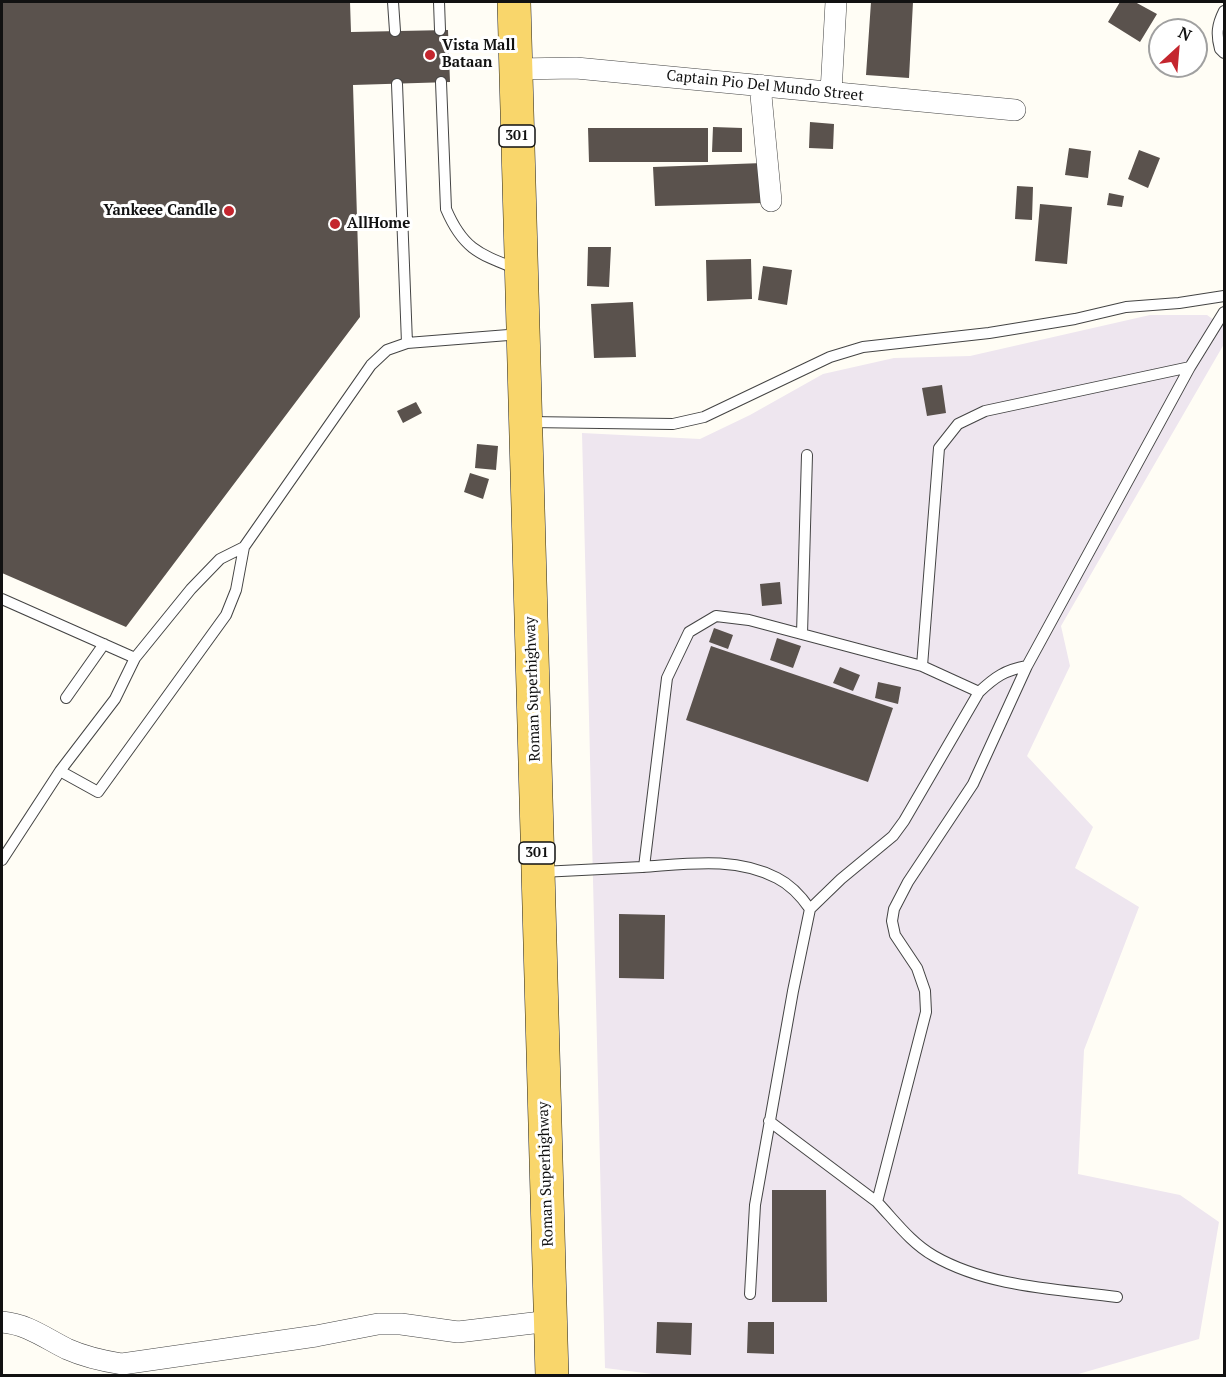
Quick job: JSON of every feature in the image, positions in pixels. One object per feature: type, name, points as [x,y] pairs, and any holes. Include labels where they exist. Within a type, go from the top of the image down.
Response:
[{"type":"main road","name":"Roman Superhighway","points":[[514,2],[552,1374]]},
{"type":"street","points":[[831,92],[836,2]]},
{"type":"street","name":"Captain Pio Del Mundo Street","points":[[516,69],[576,68],[1015,110]]},
{"type":"street","points":[[760,85],[771,201]]},
{"type":"street","points":[[2,1322],[17,1323],[93,1359],[122,1364],[316,1336],[378,1324],[401,1324],[458,1332],[550,1321]]},
{"type":"lane","points":[[393,2],[395,31]]},
{"type":"lane","points":[[439,2],[440,30]]},
{"type":"lane","points":[[1224,11],[1216,36],[1220,49],[1224,52]]},
{"type":"lane","points":[[441,82],[446,209],[450,219],[465,242],[484,256],[521,271]]},
{"type":"lane","points":[[397,84],[407,342]]},
{"type":"lane","points":[[525,422],[673,423],[704,417],[830,357],[863,347],[990,333],[1075,319],[1126,307],[1179,303],[1224,296]]},
{"type":"lane","points":[[877,1202],[926,1011],[925,991],[917,968],[895,935],[892,921],[894,909],[900,896],[973,784],[1027,666],[1190,367],[1224,312]]},
{"type":"lane","points":[[60,771],[98,792],[226,615],[236,590],[244,547],[371,365],[387,350],[407,342],[523,334]]},
{"type":"lane","points":[[922,666],[939,448],[958,424],[985,411],[1190,367]]},
{"type":"lane","points":[[802,634],[807,455]]},
{"type":"lane","points":[[2,860],[60,771],[115,699],[135,658],[191,589],[220,559],[244,547]]},
{"type":"lane","points":[[2,600],[135,658]]},
{"type":"lane","points":[[644,867],[667,678],[689,632],[716,616],[749,620],[922,666],[979,692]]},
{"type":"lane","points":[[66,698],[104,644]]},
{"type":"lane","points":[[750,1294],[755,1205],[810,909],[841,879],[893,836],[979,692],[1009,669],[1027,666]]},
{"type":"lane","points":[[538,872],[698,863],[731,864],[755,869],[777,878],[795,890],[810,909]]},
{"type":"lane","points":[[770,1121],[877,1202],[914,1242],[934,1256],[976,1274],[1020,1284],[1117,1297]]},
{"type":"shaded area","points":[[1150,315],[1207,315],[1224,327],[1224,344],[1061,626],[1070,666],[1027,756],[1093,827],[1075,868],[1139,907],[1084,1050],[1078,1174],[1180,1195],[1219,1222],[1199,1339],[1075,1375],[668,1376],[605,1368],[582,433],[700,439],[750,415],[823,374],[894,358],[970,356]]},
{"type":"building","points":[[2,2],[350,2],[351,32],[448,30],[450,82],[353,85],[360,317],[126,627],[2,573]]},
{"type":"building","points":[[871,2],[913,2],[909,78],[866,75]]},
{"type":"building","points":[[1120,2],[1135,2],[1157,14],[1155,18],[1148,18],[1148,29],[1140,42],[1108,22]]},
{"type":"building","points":[[810,122],[834,124],[833,149],[809,148]]},
{"type":"building","points":[[713,127],[742,128],[742,152],[712,152]]},
{"type":"building","points":[[588,128],[708,128],[708,162],[589,162]]},
{"type":"building","points":[[1069,148],[1091,151],[1088,178],[1065,175]]},
{"type":"building","points":[[1139,150],[1160,158],[1148,188],[1128,179]]},
{"type":"building","points":[[763,163],[764,203],[655,206],[653,167]]},
{"type":"building","points":[[1017,186],[1033,187],[1032,220],[1015,219]]},
{"type":"building","points":[[1109,193],[1124,196],[1122,207],[1107,205]]},
{"type":"building","points":[[1040,204],[1072,207],[1067,264],[1035,261]]},
{"type":"building","points":[[588,247],[611,247],[609,287],[587,286]]},
{"type":"building","points":[[751,259],[752,299],[707,301],[706,260]]},
{"type":"building","points":[[763,266],[792,270],[787,305],[758,300]]},
{"type":"building","points":[[633,302],[636,357],[594,358],[591,304]]},
{"type":"building","points":[[942,385],[946,413],[927,416],[922,388]]},
{"type":"building","points":[[416,402],[422,413],[403,423],[397,411]]},
{"type":"building","points":[[477,444],[498,446],[496,470],[475,468]]},
{"type":"building","points":[[470,473],[489,479],[483,499],[464,492]]},
{"type":"building","points":[[780,582],[782,604],[762,606],[760,584]]},
{"type":"building","points":[[714,628],[733,635],[728,649],[709,642]]},
{"type":"building","points":[[777,638],[801,646],[793,668],[770,660]]},
{"type":"building","points":[[711,646],[893,708],[868,782],[686,720]]},
{"type":"building","points":[[840,667],[860,675],[853,691],[833,683]]},
{"type":"building","points":[[878,682],[901,687],[898,704],[875,698]]},
{"type":"building","points":[[619,914],[665,915],[664,979],[619,978]]},
{"type":"building","points":[[772,1190],[826,1190],[827,1302],[772,1302]]},
{"type":"building","points":[[657,1322],[692,1323],[691,1355],[656,1353]]},
{"type":"building","points":[[748,1322],[774,1322],[774,1354],[747,1353]]},
{"type":"place","name":"Vista Mall Bataan","points":[[430,55]]},
{"type":"place","name":"Yankeee Candle","points":[[229,211]]},
{"type":"place","name":"AllHome","points":[[335,224]]}]
